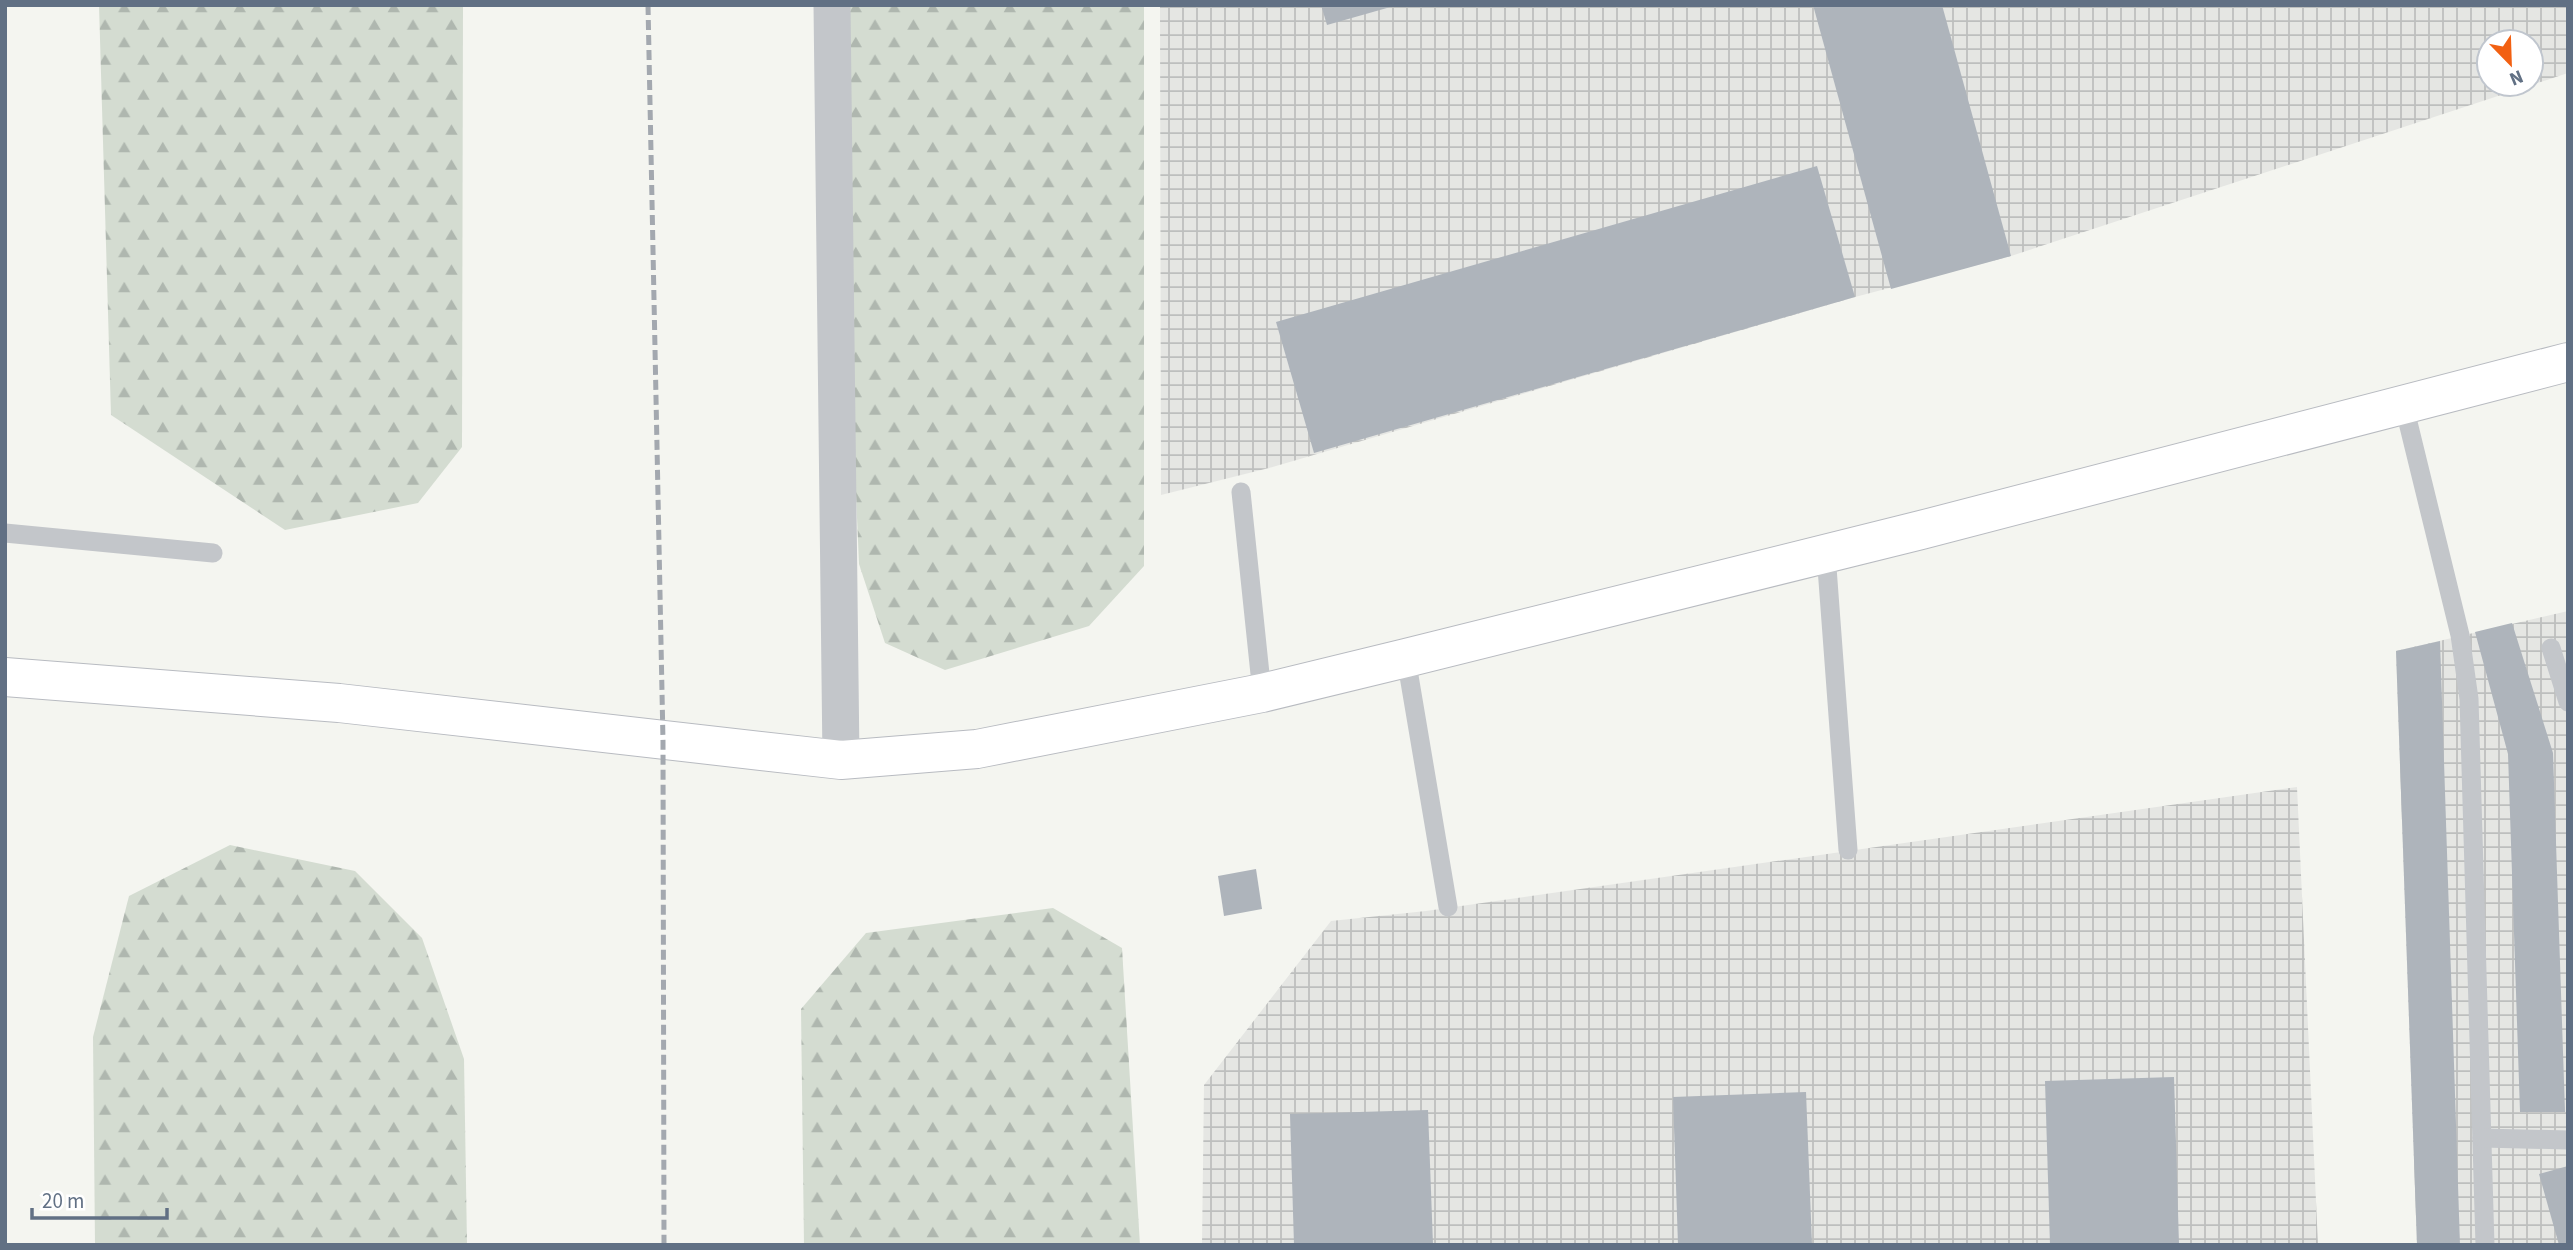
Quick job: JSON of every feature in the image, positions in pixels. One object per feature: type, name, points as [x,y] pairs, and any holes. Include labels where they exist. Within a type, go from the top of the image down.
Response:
[{"type":"street","points":[[832,5],[841,760]]},
{"type":"street","points":[[5,677],[338,703],[841,760],[977,749],[1262,693],[1406,658],[1826,554],[2568,362]]},
{"type":"lane","points":[[2404,405],[2460,635],[2469,699],[2485,1245]]},
{"type":"lane","points":[[1241,492],[1262,693]]},
{"type":"lane","points":[[5,533],[213,553]]},
{"type":"lane","points":[[1826,554],[1848,850]]},
{"type":"lane","points":[[2552,648],[2568,702]]},
{"type":"lane","points":[[1406,658],[1448,907]]},
{"type":"lane","points":[[2482,1138],[2568,1140]]},
{"type":"shaded area","points":[[1160,5],[2568,5],[2568,73],[2545,81],[2545,28],[2475,28],[2475,98],[2492,98],[2011,256],[1855,297],[1269,468],[1161,495]]},
{"type":"shaded area","points":[[2568,611],[2568,1245],[2417,1245],[2396,651]]},
{"type":"shaded area","points":[[2297,787],[2318,1245],[1202,1245],[1204,1085],[1331,921],[1426,911]]},
{"type":"green space","points":[[99,5],[463,5],[462,447],[418,503],[285,530],[111,415]]},
{"type":"green space","points":[[835,5],[1144,5],[1144,566],[1089,626],[945,670],[885,643],[859,564]]},
{"type":"green space","points":[[230,845],[355,871],[422,938],[464,1059],[467,1245],[95,1245],[93,1037],[129,896]]},
{"type":"green space","points":[[1053,908],[1122,948],[1140,1245],[804,1245],[801,1009],[866,933]]},
{"type":"building","points":[[1321,5],[1393,5],[1394,6],[1327,25]]},
{"type":"building","points":[[1813,5],[1942,5],[2011,256],[1891,289]]},
{"type":"building","points":[[1817,166],[1855,297],[1314,453],[1276,322]]},
{"type":"building","points":[[2512,623],[2553,753],[2565,1112],[2520,1112],[2508,754],[2475,632]]},
{"type":"building","points":[[2440,641],[2460,1245],[2417,1245],[2396,651]]},
{"type":"building","points":[[1256,869],[1262,909],[1224,916],[1218,876]]},
{"type":"building","points":[[2174,1077],[2179,1245],[2050,1245],[2045,1081]]},
{"type":"building","points":[[1806,1092],[1812,1245],[1678,1245],[1673,1097]]},
{"type":"building","points":[[1428,1110],[1433,1245],[1294,1245],[1290,1114]]},
{"type":"building","points":[[2568,1166],[2568,1245],[2559,1245],[2539,1174]]},
{"type":"railway","points":[[648,5],[663,741],[664,1245]]}]
